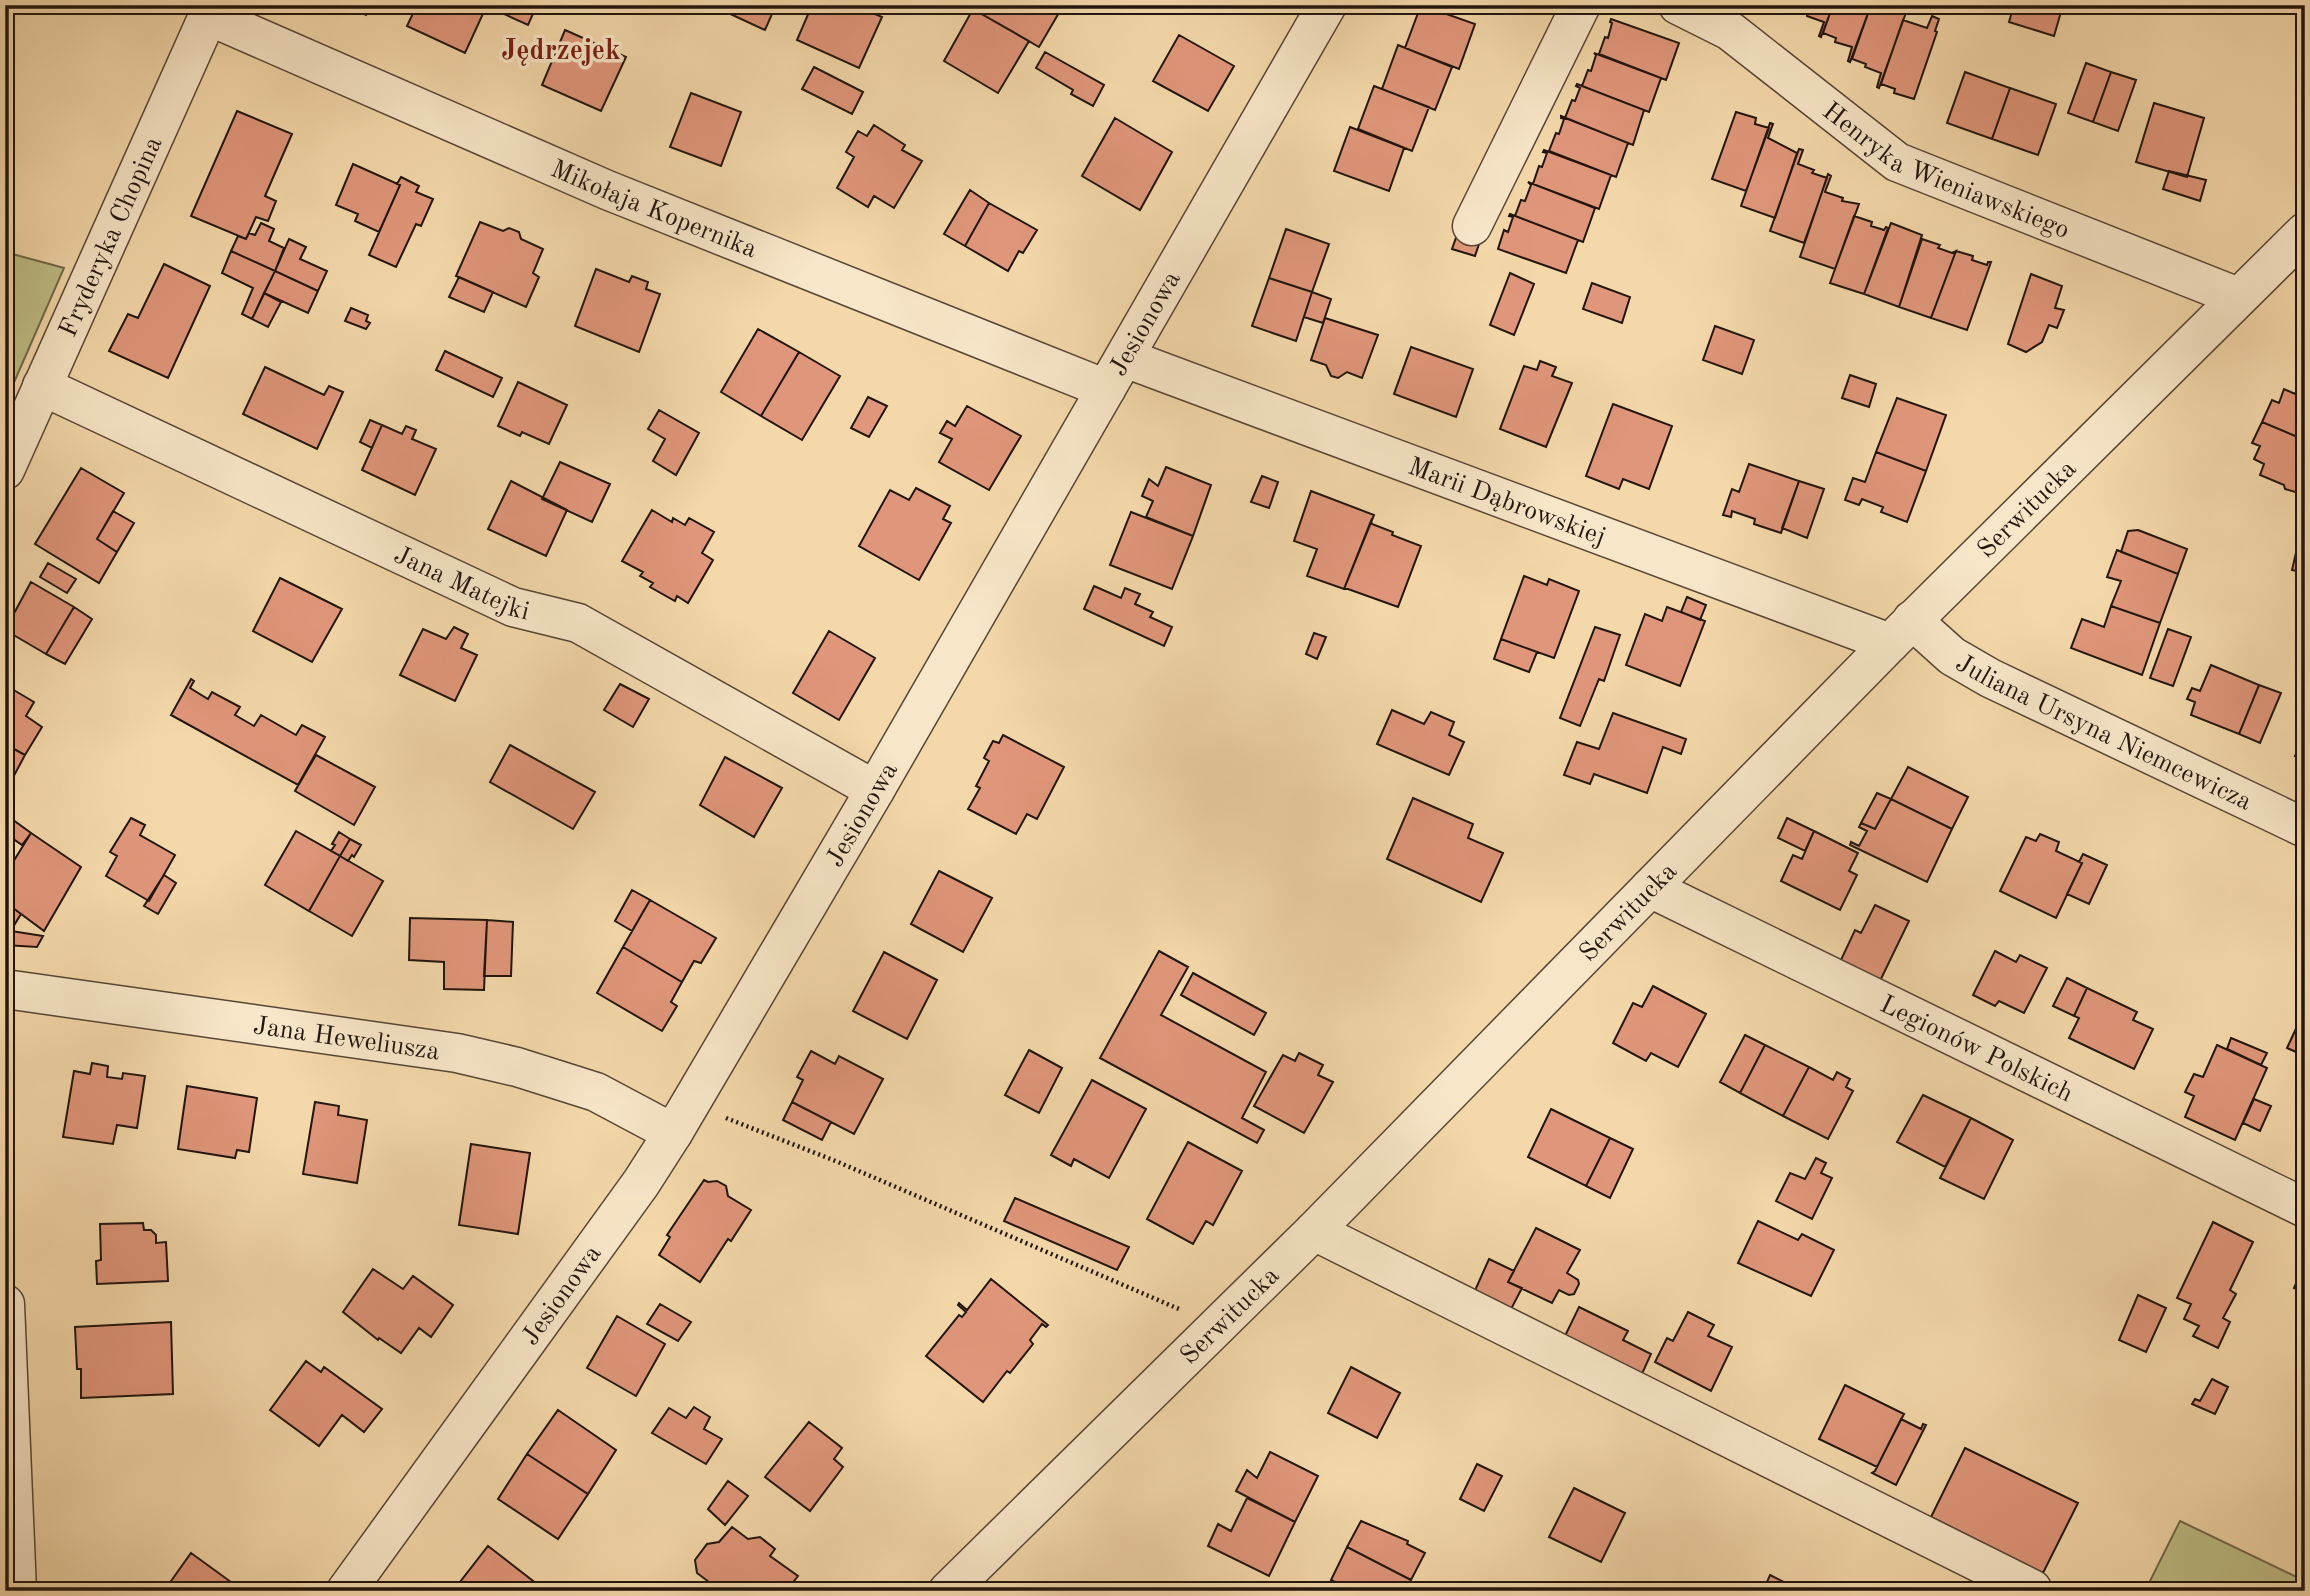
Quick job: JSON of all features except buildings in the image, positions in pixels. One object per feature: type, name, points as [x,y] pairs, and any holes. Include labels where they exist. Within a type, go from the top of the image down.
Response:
[{"type":"street","name":"Jesionowa","points":[[346,1591],[641,1183],[682,1118],[875,790],[1327,5]]},
{"type":"street","points":[[1472,226],[1581,5]]},
{"type":"street","name":"Henryka Wieniawskiego","points":[[1678,5],[1730,32],[1896,162],[2238,298]]},
{"type":"street","name":"Mikołaja Kopernika","points":[[211,10],[607,190],[1115,373]]},
{"type":"street","name":"Fryderyka Chopina","points":[[5,470],[211,10]]},
{"type":"street","name":"Serwitucka","points":[[948,1591],[1314,1231],[1901,631],[2305,232]]},
{"type":"street","name":"Marii Dąbrowskiej","points":[[1115,373],[1901,631]]},
{"type":"street","name":"Jana Matejki","points":[[42,386],[513,607],[578,623],[875,790]]},
{"type":"street","name":"Juliana Ursyna Niemcewicza","points":[[1901,631],[1990,678],[2305,828]]},
{"type":"street","name":"Legionów Polskich","points":[[1650,888],[2305,1208]]},
{"type":"street","name":"Jana Heweliusza","points":[[5,989],[457,1053],[517,1068],[682,1118]]},
{"type":"street","points":[[1314,1231],[2032,1589]]},
{"type":"street","points":[[5,1304],[17,1591]]},
{"type":"path","points":[[682,1118],[851,1167],[1186,1312]]},
{"type":"shaded area","points":[[5,252],[64,268],[5,403]]},
{"type":"shaded area","points":[[2180,1521],[2305,1581],[2305,1591],[2145,1591]]},
{"type":"district","name":"Jędrzejek","points":[[561,49]]}]
